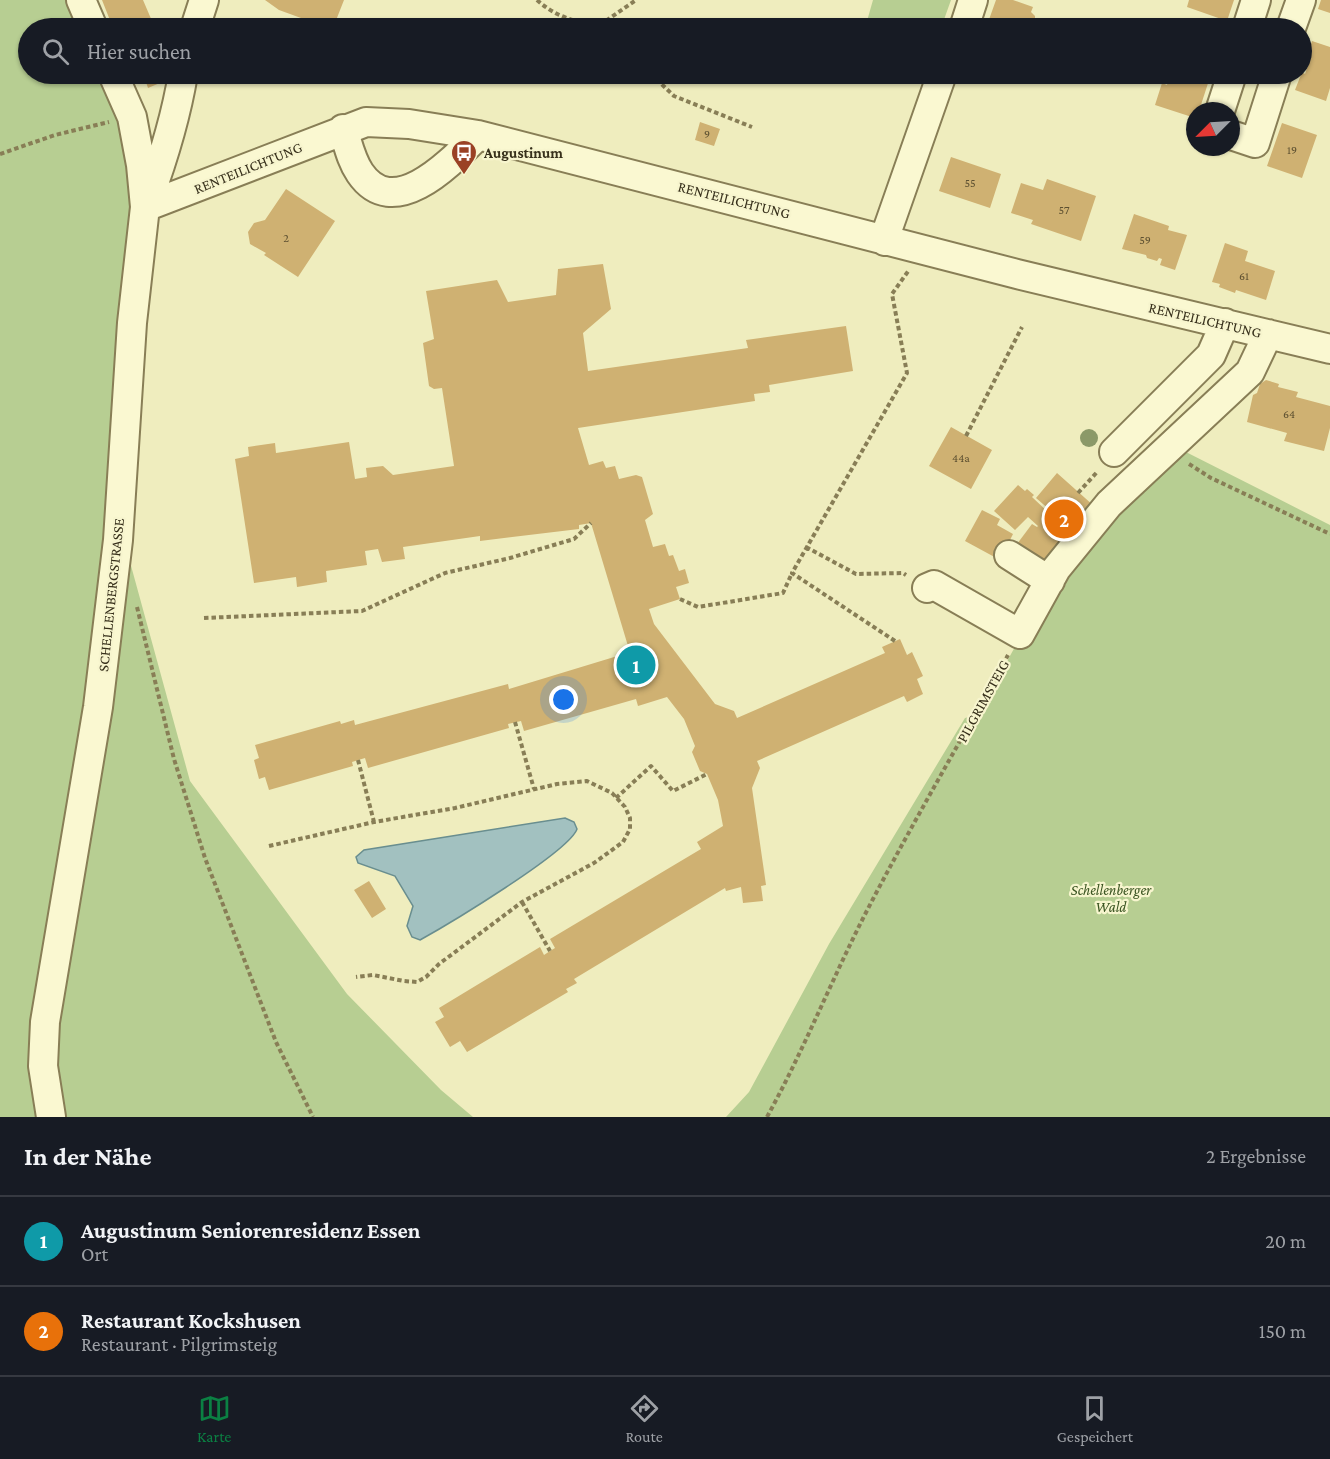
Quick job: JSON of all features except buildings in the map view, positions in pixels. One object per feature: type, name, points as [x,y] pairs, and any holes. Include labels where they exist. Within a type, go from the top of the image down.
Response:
[{"type":"street","points":[[81,0],[89,18]]},
{"type":"street","points":[[198,18],[204,0]]},
{"type":"street","points":[[968,18],[974,0]]},
{"type":"street","points":[[1250,18],[1256,0]]},
{"type":"street","points":[[1294,18],[1300,0]]},
{"type":"street","name":"SCHELLENBERGSTRASSE","points":[[51,1117],[43,1066],[45,1022],[96,719],[112,590],[118,540],[132,323],[145,207],[141,165],[132,117],[117,84]]},
{"type":"street","points":[[145,207],[162,158],[181,84]]},
{"type":"street","points":[[885,241],[938,84]]},
{"type":"street","points":[[1223,102],[1229,84]]},
{"type":"street","points":[[1240,138],[1255,143],[1274,84]]},
{"type":"street","name":"RENTEILICHTUNG","points":[[145,207],[249,168],[343,129],[366,122],[388,122],[478,135],[857,231],[885,241],[1330,349]]},
{"type":"street","points":[[343,129],[353,159],[361,174],[386,192],[406,191],[423,182],[441,170],[478,135]]},
{"type":"street","points":[[1114,452],[1211,355],[1225,323]]},
{"type":"street","points":[[927,588],[934,585],[1020,634],[1056,569],[1109,504],[1250,372],[1268,334]]},
{"type":"street","points":[[1009,555],[1050,581]]},
{"type":"path","points":[[537,0],[548,10],[569,18]]},
{"type":"path","points":[[613,18],[636,0]]},
{"type":"path","points":[[661,84],[674,96],[752,127]]},
{"type":"path","points":[[0,154],[55,135],[132,117]]},
{"type":"path","points":[[680,599],[698,607],[783,593],[806,547],[908,373],[892,294],[908,271],[917,248]]},
{"type":"path","points":[[966,436],[1022,327]]},
{"type":"path","points":[[1166,449],[1211,478],[1330,534]]},
{"type":"path","points":[[204,618],[362,612],[445,573],[510,558],[574,539],[591,523]]},
{"type":"path","points":[[806,547],[855,574],[903,573],[927,588]]},
{"type":"path","points":[[792,573],[895,641]]},
{"type":"path","points":[[112,590],[138,608],[174,759],[205,858],[276,1042],[313,1117]]},
{"type":"path","name":"PILGRIMSTEIG","points":[[767,1117],[813,1028],[841,963],[874,898],[1020,634]]},
{"type":"path","points":[[515,722],[534,789]]},
{"type":"path","points":[[358,760],[374,822]]},
{"type":"path","points":[[616,798],[651,766],[673,791],[707,774]]},
{"type":"path","points":[[269,846],[374,822],[455,808],[534,789],[587,781],[612,793],[625,807],[630,818],[630,829],[623,842],[594,863],[522,902],[439,964],[426,977],[417,982],[373,975],[356,977]]},
{"type":"path","points":[[522,902],[550,951]]},
{"type":"green space","points":[[0,0],[79,0],[87,18],[18,18],[18,84],[113,84],[146,222],[130,562],[190,781],[347,994],[441,1090],[473,1117],[0,1117]]},
{"type":"green space","points":[[873,0],[951,0],[945,18],[868,18]]},
{"type":"green space","name":"Schellenberger Wald","points":[[1176,447],[1330,525],[1330,1117],[726,1117],[749,1092],[829,944],[965,718],[977,715],[1058,570]]},
{"type":"water","points":[[565,818],[574,822],[577,829],[569,840],[553,854],[506,888],[420,940],[412,937],[407,926],[413,906],[395,876],[358,863],[356,857],[364,850]]},
{"type":"place","name":"Augustinum","points":[[464,176]]},
{"type":"place","name":"Restaurant Kockshusen","points":[[1064,519]]},
{"type":"place","name":"Augustinum Seniorenresidenz Essen","points":[[636,665]]}]
